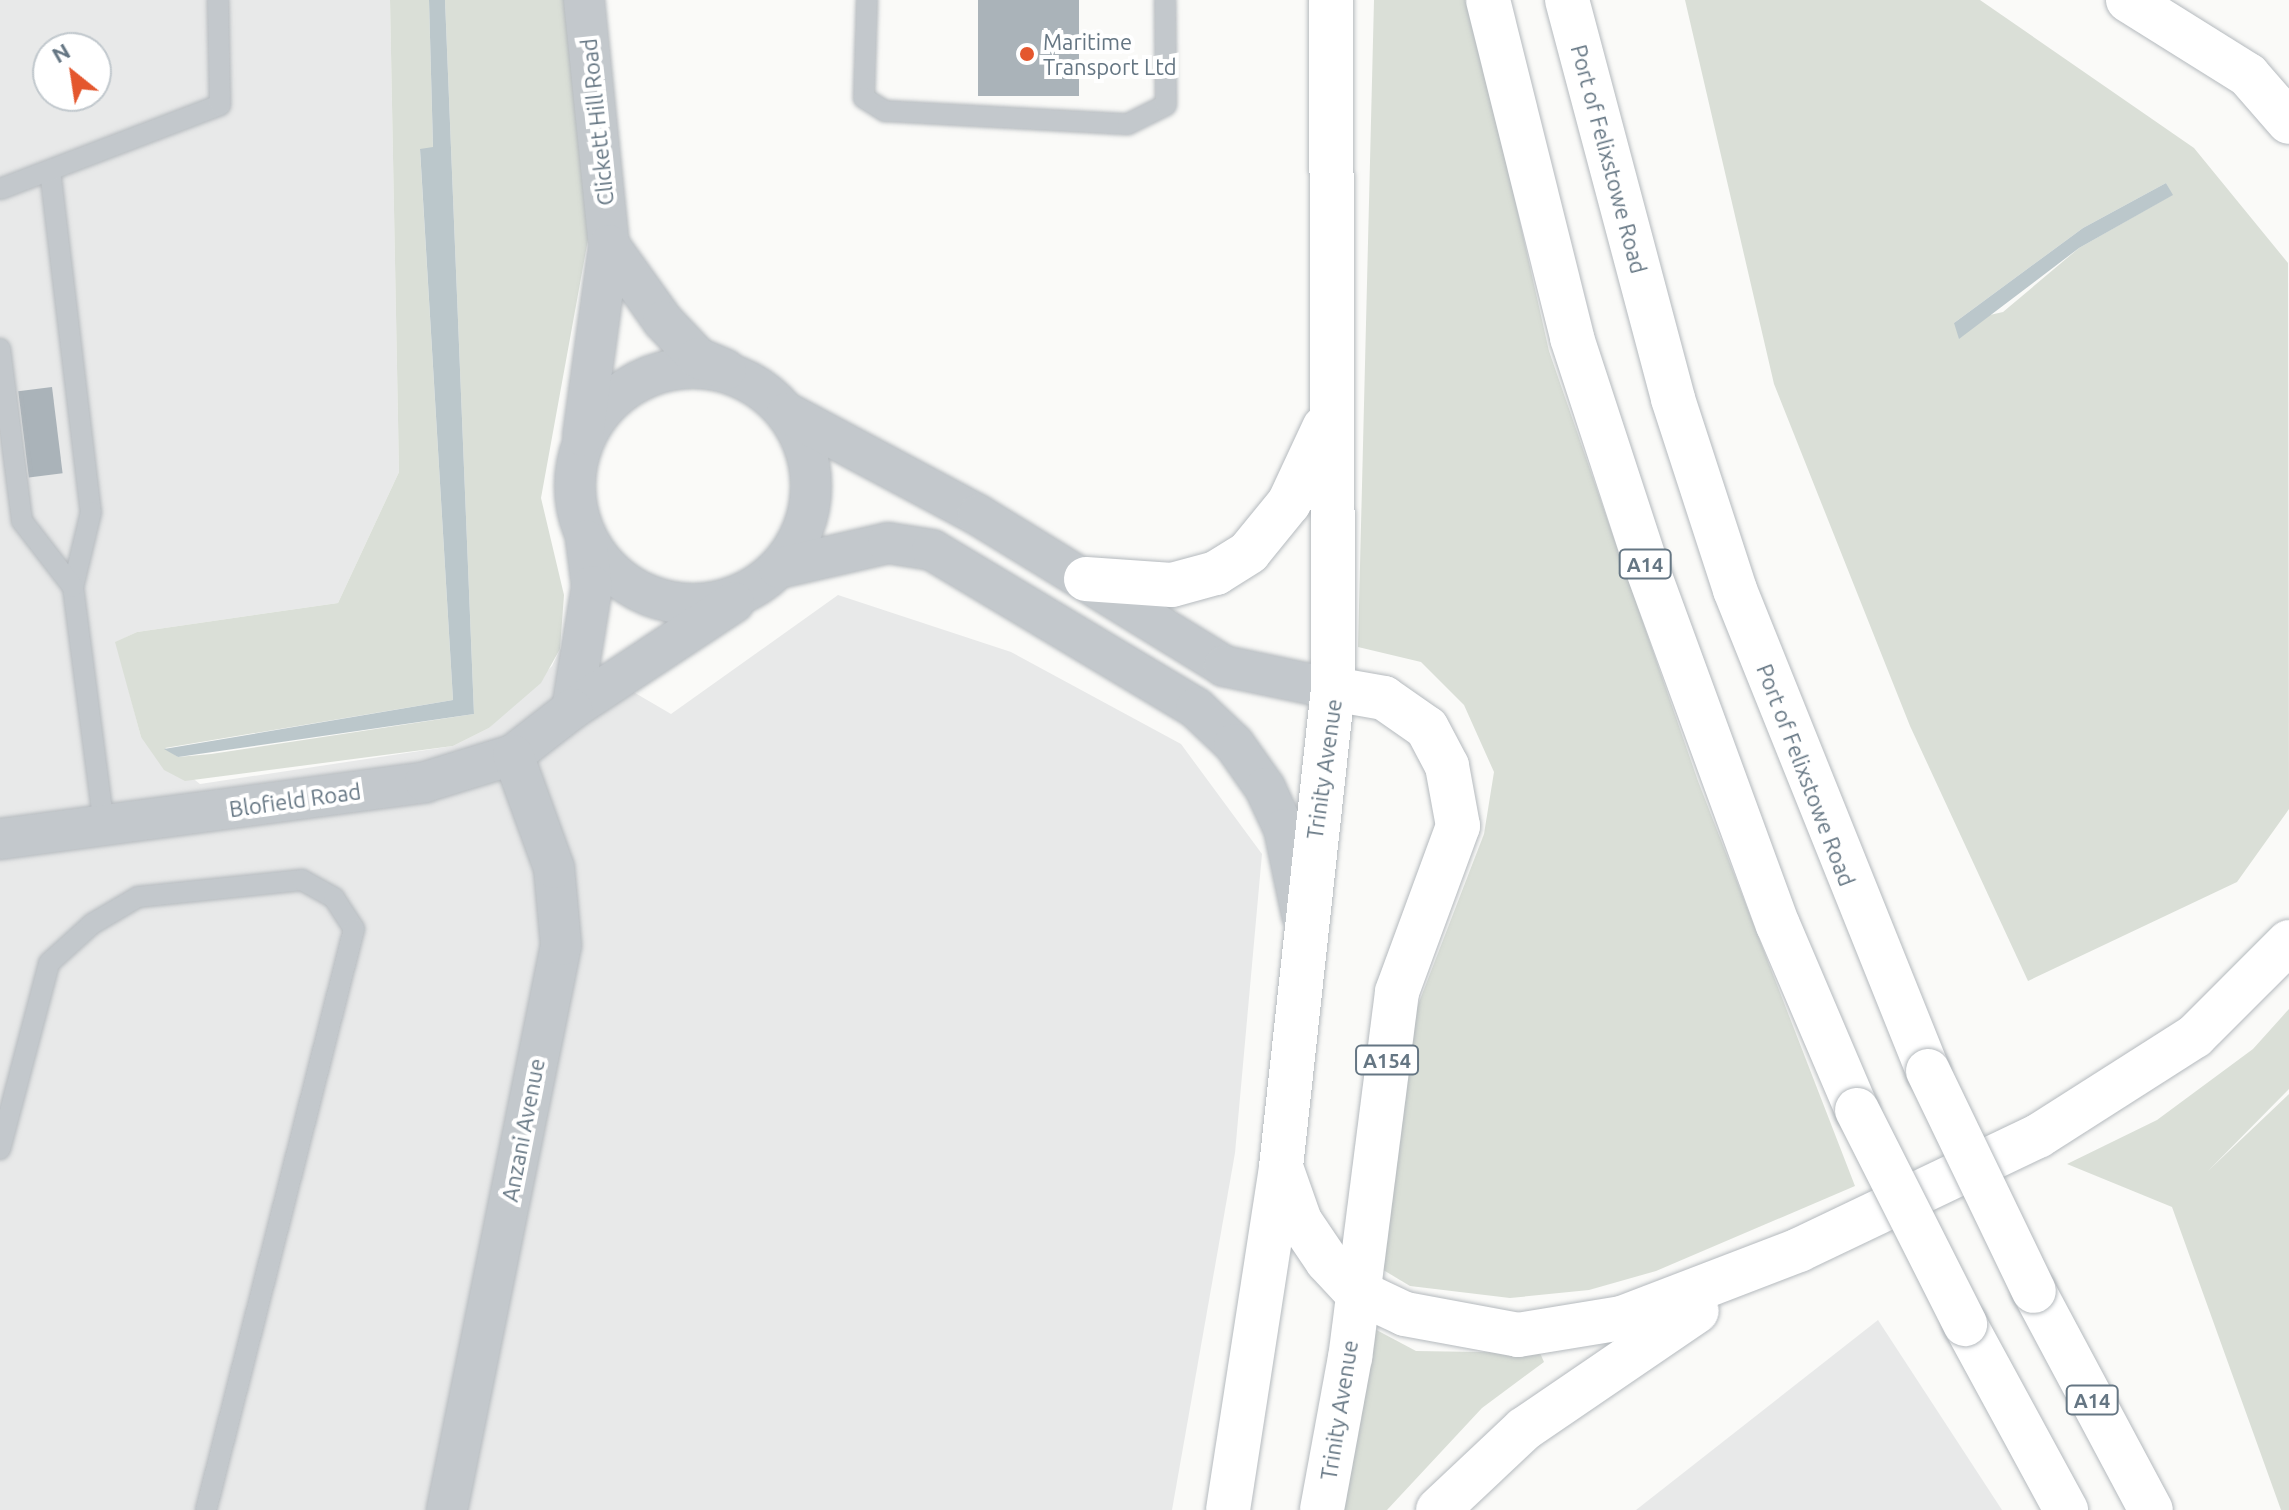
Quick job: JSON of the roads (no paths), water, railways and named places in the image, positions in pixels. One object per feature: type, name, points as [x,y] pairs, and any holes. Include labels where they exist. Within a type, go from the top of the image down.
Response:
[{"type":"main road","points":[[1331,0],[1333,689]]},
{"type":"main road","name":"A14","points":[[1488,0],[1572,338],[1646,565],[1778,925],[1857,1110],[1965,1324],[2066,1510]]},
{"type":"main road","name":"Port of Felixstowe Road","points":[[1567,0],[1673,399],[1735,590],[1928,1071],[2034,1291],[2151,1510]]},
{"type":"main road","points":[[2128,0],[2289,99]]},
{"type":"main road","points":[[2248,75],[2289,122]]},
{"type":"main road","points":[[1086,579],[1172,585],[1216,573],[1249,552],[1314,462],[1331,402]]},
{"type":"main road","name":"Trinity Avenue","points":[[1228,1510],[1281,1167],[1302,918],[1333,689],[1384,698],[1427,728],[1447,766],[1458,826],[1397,992],[1354,1290],[1350,1357],[1322,1510]]},
{"type":"main road","points":[[1281,1167],[1300,1221],[1354,1290],[1439,1324],[1518,1335],[1622,1318],[1799,1250],[2038,1136],[2122,1087],[2195,1036],[2289,942]]},
{"type":"main road","points":[[1438,1510],[1524,1429],[1617,1359],[1799,1250]]},
{"type":"street","name":"Clickett Hill Road","points":[[583,440],[609,245],[584,0]]},
{"type":"street","points":[[609,245],[698,358],[747,380],[787,413],[1086,579],[1224,666],[1333,689]]},
{"type":"street","points":[[572,709],[591,598],[586,540],[575,496],[583,440],[600,412],[652,374],[684,367],[747,380]]},
{"type":"street","points":[[765,579],[810,509],[804,442],[787,413]]},
{"type":"street","points":[[586,540],[608,571],[639,593],[676,604],[715,603],[765,579],[888,543],[932,550],[1196,708],[1234,744],[1265,788],[1284,829],[1302,918]]},
{"type":"street","name":"Blofield Road","points":[[0,839],[425,782],[513,755],[572,709],[765,579]]},
{"type":"street","name":"Anzani Avenue","points":[[447,1510],[561,945],[554,868],[513,755]]},
{"type":"lane","points":[[0,189],[220,105],[218,0]]},
{"type":"lane","points":[[867,0],[864,98],[885,111],[1128,124],[1166,105],[1165,0]]},
{"type":"lane","points":[[50,170],[91,512],[73,587],[104,825]]},
{"type":"lane","points":[[0,349],[22,521],[73,587]]},
{"type":"lane","points":[[0,1149],[49,963],[92,924],[138,897],[302,880],[334,898],[354,929],[206,1510]]},
{"type":"place","name":"Maritime Transport Ltd","points":[[1027,54]]}]
